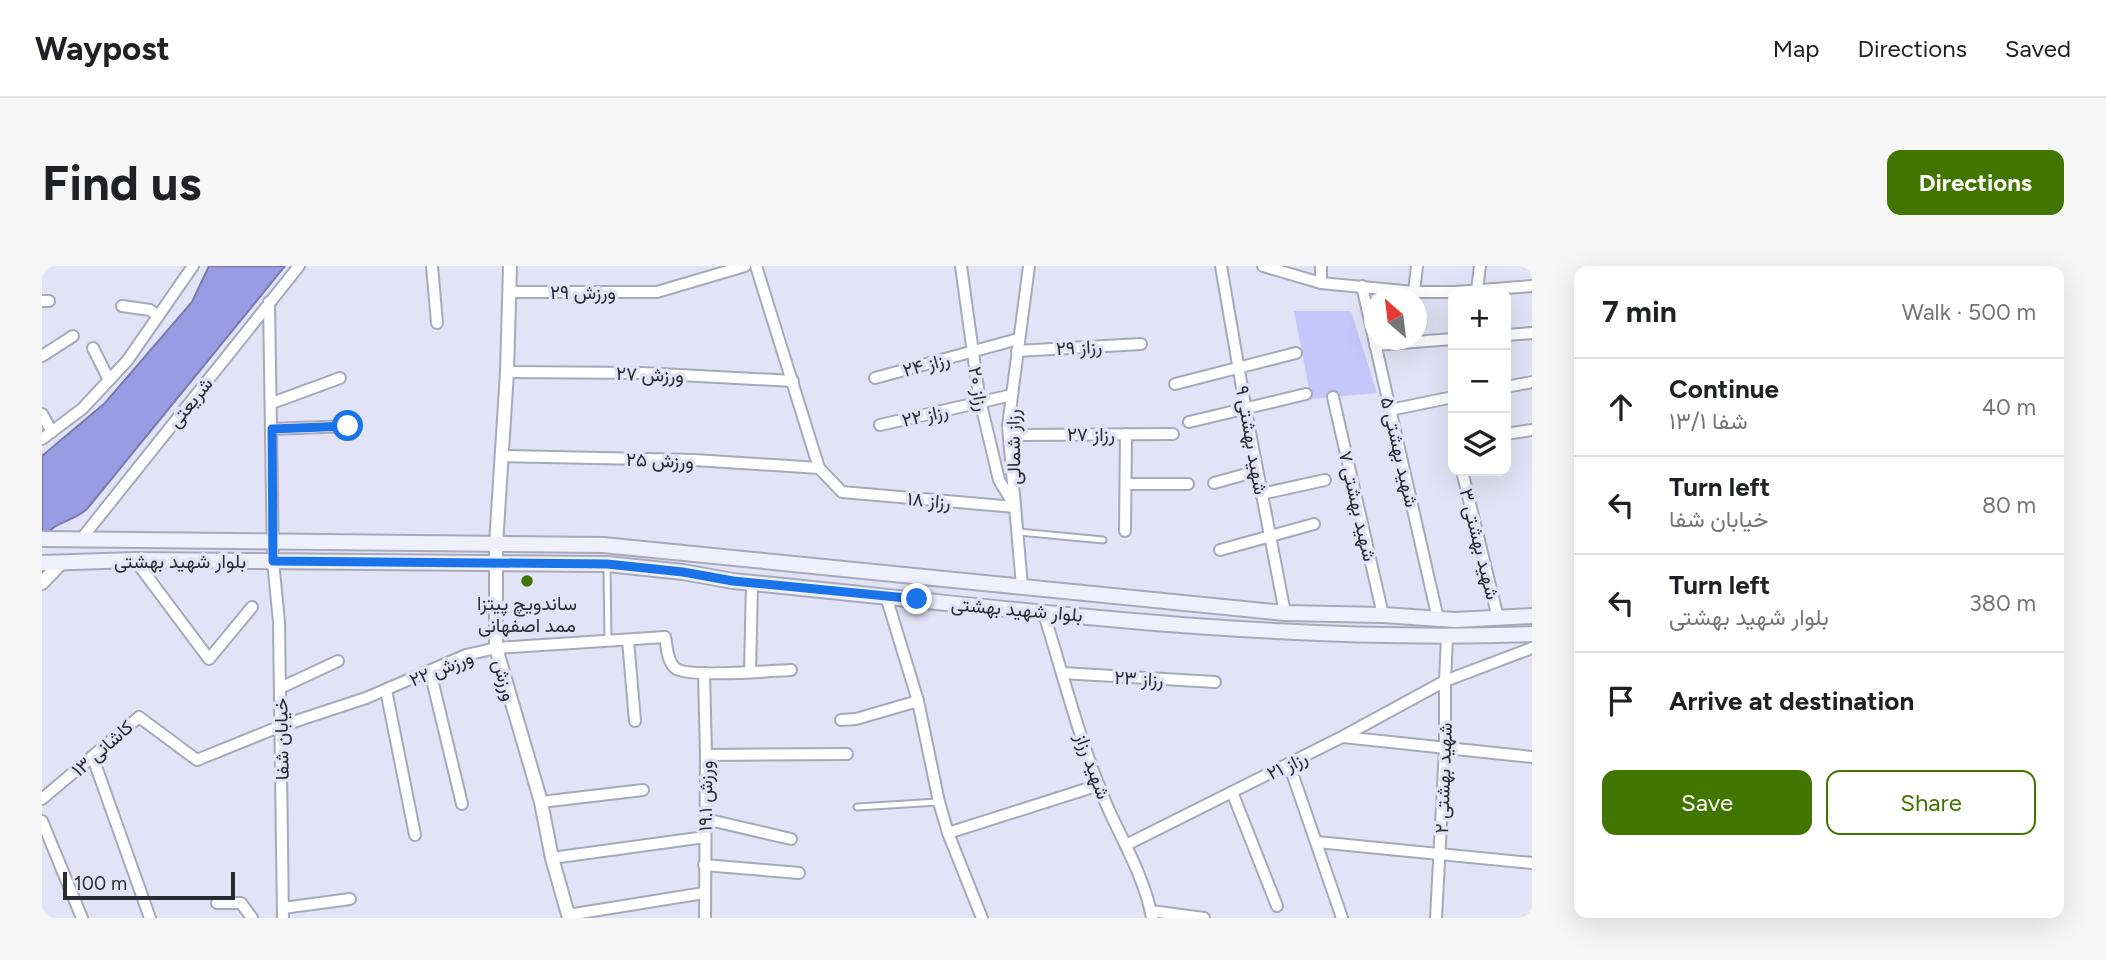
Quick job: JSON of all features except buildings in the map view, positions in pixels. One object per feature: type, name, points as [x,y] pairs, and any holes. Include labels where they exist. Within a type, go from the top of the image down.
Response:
[{"type":"main road","name":"بلوار شهید بهشتی","points":[[47,539],[603,545],[1284,613],[1438,619],[1532,616]]},
{"type":"main road","name":"بلوار شهید بهشتی","points":[[42,563],[135,560],[607,564],[752,583],[1288,633],[1447,638],[1532,634]]},
{"type":"main road","points":[[917,599],[919,577]]},
{"type":"street","points":[[42,439],[82,409],[127,361],[193,266]]},
{"type":"street","name":"شریعتی","points":[[82,538],[299,266]]},
{"type":"street","points":[[432,266],[437,323]]},
{"type":"street","name":"ورزش","points":[[510,266],[507,372],[496,545],[496,648],[541,802],[552,858],[568,916]]},
{"type":"street","name":"ورزش ۲۹","points":[[509,292],[657,292],[745,266]]},
{"type":"street","points":[[756,266],[819,468]]},
{"type":"street","name":"رزاز ۲۰","points":[[961,266],[981,402],[999,480],[1015,507]]},
{"type":"street","name":"رزاز شمالی","points":[[1021,586],[1009,435],[1029,266]]},
{"type":"street","name":"شهید بهشتی ۹","points":[[1222,266],[1245,408],[1284,613]]},
{"type":"street","points":[[1263,266],[1321,283],[1371,287]]},
{"type":"street","points":[[1321,266],[1321,283]]},
{"type":"street","points":[[1415,287],[1417,266]]},
{"type":"street","points":[[1478,287],[1480,266]]},
{"type":"street","name":"شهید بهشتی ۵","points":[[1362,286],[1364,295]]},
{"type":"street","points":[[1511,288],[1532,286]]},
{"type":"street","points":[[1427,292],[1448,292]]},
{"type":"street","points":[[269,302],[273,541]]},
{"type":"street","points":[[122,306],[149,310],[158,316]]},
{"type":"street","points":[[1511,335],[1532,333]]},
{"type":"street","points":[[42,356],[73,336]]},
{"type":"street","points":[[1427,341],[1448,339]]},
{"type":"street","name":"رزاز ۲۹","points":[[1018,345],[1142,344]]},
{"type":"street","name":"رزاز ۲۴","points":[[874,378],[973,352],[1018,345]]},
{"type":"street","points":[[93,348],[109,380]]},
{"type":"street","name":"شهید بهشتی ۵","points":[[1376,350],[1438,619]]},
{"type":"street","points":[[1175,384],[1296,353]]},
{"type":"street","name":"ورزش ۲۷","points":[[507,372],[642,373],[793,381]]},
{"type":"street","points":[[272,403],[340,378]]},
{"type":"street","points":[[1511,386],[1532,382]]},
{"type":"street","points":[[1189,422],[1306,394]]},
{"type":"street","name":"رزاز ۲۲","points":[[880,425],[1012,395]]},
{"type":"street","name":"شهید بهشتی ۷","points":[[1333,397],[1383,615]]},
{"type":"street","points":[[1390,410],[1448,398]]},
{"type":"street","points":[[42,414],[52,432]]},
{"type":"street","points":[[272,429],[348,426]]},
{"type":"street","points":[[1511,433],[1532,430]]},
{"type":"street","points":[[1125,531],[1126,434]]},
{"type":"street","name":"رزاز ۲۷","points":[[1009,435],[1173,434]]},
{"type":"street","name":"ورزش ۲۵","points":[[502,456],[694,460],[819,468]]},
{"type":"street","name":"رزاز ۱۸","points":[[819,468],[842,492],[1015,507]]},
{"type":"street","points":[[1214,483],[1257,471]]},
{"type":"street","name":"شهید بهشتی ۳","points":[[1463,476],[1498,618]]},
{"type":"street","points":[[1261,494],[1325,480]]},
{"type":"street","points":[[1126,484],[1188,484]]},
{"type":"street","points":[[1220,550],[1314,524]]},
{"type":"street","name":"خیابان شفا","points":[[273,541],[279,622],[283,913]]},
{"type":"street","points":[[135,560],[209,659],[252,607]]},
{"type":"street","points":[[42,583],[62,562]]},
{"type":"street","points":[[750,672],[752,583]]},
{"type":"street","points":[[886,596],[918,701],[948,833],[982,918]]},
{"type":"street","name":"شهید رزاز","points":[[1043,611],[1099,785],[1126,845],[1152,914]]},
{"type":"street","name":"ورزش ۲۲","points":[[197,760],[281,726],[386,690],[466,655],[496,648],[665,637],[673,667],[679,671],[704,673]]},
{"type":"street","name":"شهید بهشتی ۲","points":[[1436,918],[1446,748],[1447,638]]},
{"type":"street","points":[[628,640],[635,721]]},
{"type":"street","name":"رزاز ۲۱","points":[[1126,845],[1342,737],[1445,681],[1532,648]]},
{"type":"street","points":[[280,688],[338,661]]},
{"type":"street","points":[[704,673],[791,670]]},
{"type":"street","points":[[429,671],[462,804]]},
{"type":"street","name":"ورزش ۱۹.۱","points":[[704,673],[705,918]]},
{"type":"street","name":"رزاز ۲۳","points":[[1062,673],[1215,682]]},
{"type":"street","points":[[386,690],[415,835]]},
{"type":"street","points":[[841,720],[856,719],[918,701]]},
{"type":"street","name":"کاشانی ۱۳","points":[[42,799],[139,716],[197,760]]},
{"type":"street","points":[[1342,737],[1532,757]]},
{"type":"street","points":[[706,755],[848,754]]},
{"type":"street","points":[[93,758],[150,918]]},
{"type":"street","points":[[1289,764],[1342,918]]},
{"type":"street","points":[[948,833],[1099,785]]},
{"type":"street","points":[[541,802],[643,790]]},
{"type":"street","points":[[1232,792],[1277,906]]},
{"type":"street","points":[[705,819],[791,839]]},
{"type":"street","points":[[42,821],[82,918]]},
{"type":"street","points":[[552,858],[705,837]]},
{"type":"street","points":[[1317,842],[1532,863]]},
{"type":"street","points":[[704,865],[799,873]]},
{"type":"street","points":[[568,916],[704,893]]},
{"type":"street","points":[[283,913],[351,899]]},
{"type":"street","points":[[217,903],[241,902],[252,918]]},
{"type":"street","points":[[1152,914],[1204,918]]},
{"type":"lane","points":[[1017,531],[1103,540]]},
{"type":"lane","points":[[607,564],[608,641]]},
{"type":"lane","points":[[857,807],[939,802]]},
{"type":"shaded area","points":[[209,266],[285,266],[87,509],[53,528],[42,538],[42,456],[105,403],[192,302]]},
{"type":"shaded area","points":[[1294,311],[1351,311],[1377,393],[1311,399]]},
{"type":"place","name":"ساندویچ پیتزا ممد اصفهانی","points":[[527,581]]},
{"type":"route","points":[[348,426],[272,429],[273,561],[607,564],[683,572],[733,581],[917,599]]}]
